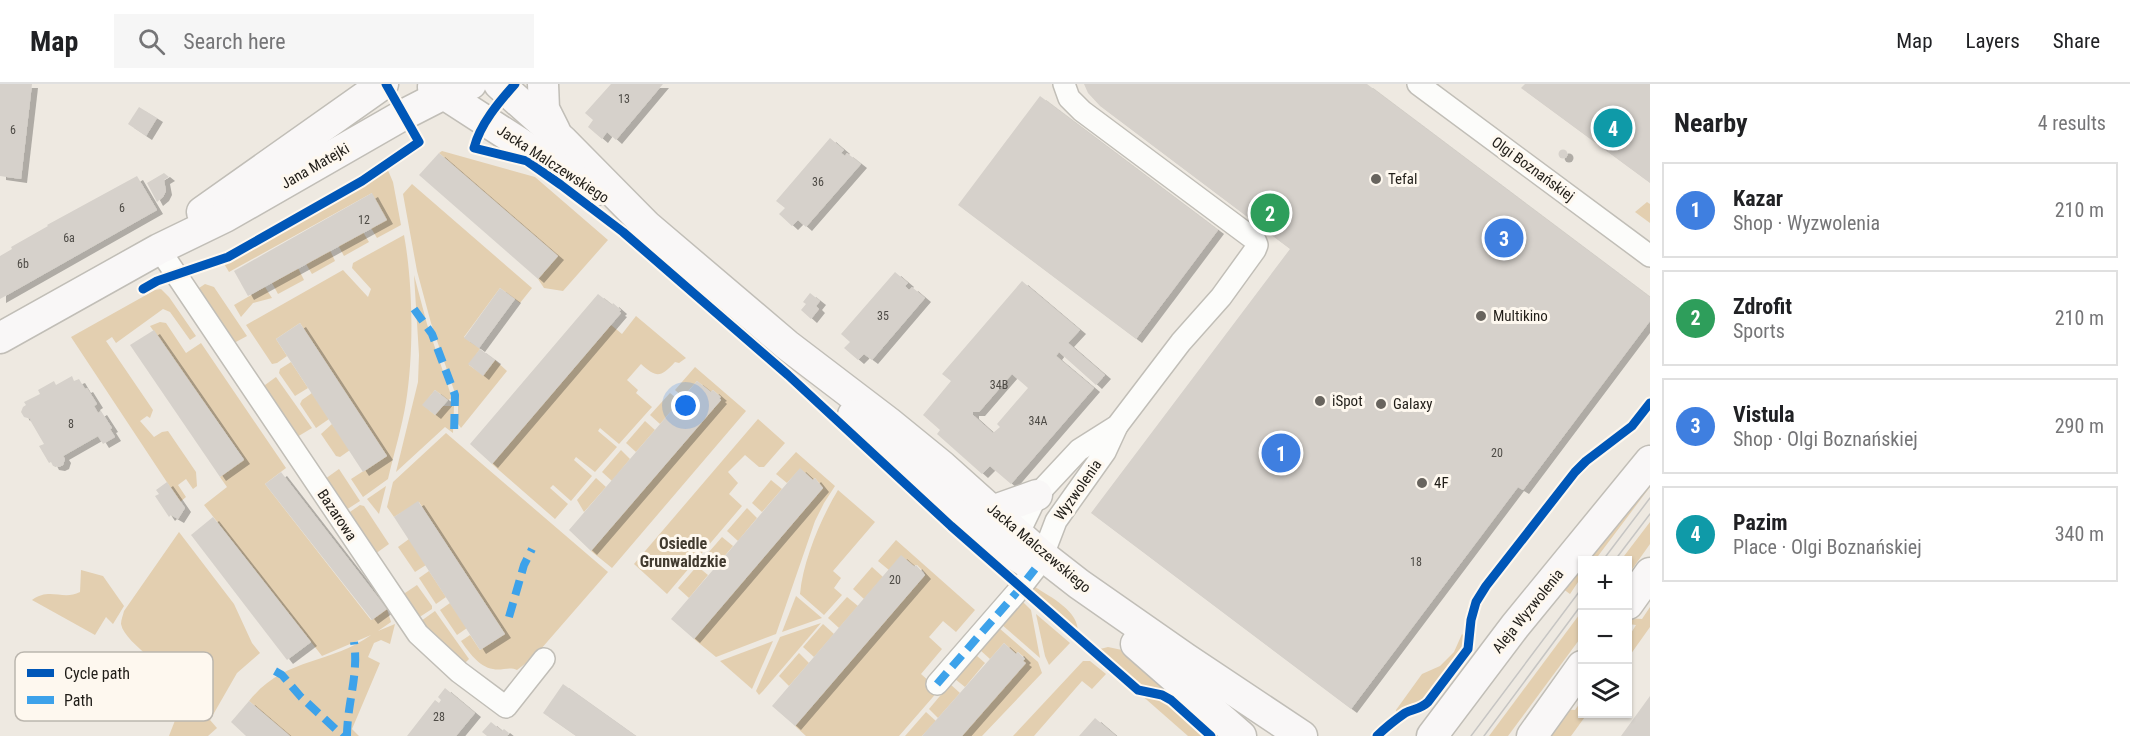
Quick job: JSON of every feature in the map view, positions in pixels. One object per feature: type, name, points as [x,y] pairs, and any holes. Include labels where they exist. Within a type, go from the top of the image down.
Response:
[{"type":"street","points":[[337,116],[350,99],[354,84]]},
{"type":"street","name":"Jana Matejki","points":[[159,249],[213,203],[383,84]]},
{"type":"street","name":"Jacka Malczewskiego","points":[[499,84],[563,141],[647,226],[787,345],[942,466],[992,511],[1014,543]]},
{"type":"street","name":"Jacka Malczewskiego","points":[[543,84],[543,101],[548,118],[563,141]]},
{"type":"street","points":[[1014,543],[1037,495],[1079,450],[1117,426],[1181,342],[1236,277],[1257,245],[1255,240],[1082,111],[1069,98],[1064,84]]},
{"type":"street","name":"Olgi Boznańskiej","points":[[1418,84],[1649,254]]},
{"type":"street","name":"Jana Matejki","points":[[0,338],[159,249],[225,217],[448,87]]},
{"type":"street","name":"Jacka Malczewskiego","points":[[448,87],[647,226]]},
{"type":"street","name":"Bazarowa","points":[[159,249],[418,634],[459,672],[506,707],[544,659]]},
{"type":"street","name":"Jacka Malczewskiego","points":[[787,345],[835,397],[925,486],[968,524],[1014,543],[1039,562],[1241,736]]},
{"type":"street","name":"Wyzwolenia","points":[[937,684],[1017,592],[1039,562],[1056,520],[1105,452],[1117,426]]},
{"type":"street","name":"Aleja Wyzwolenia","points":[[1432,736],[1515,626],[1650,461]]},
{"type":"street","points":[[992,511],[1037,495]]},
{"type":"street","name":"Jacka Malczewskiego","points":[[1039,562],[1079,584],[1302,736]]},
{"type":"street","points":[[1632,598],[1650,573]]},
{"type":"street","points":[[1532,736],[1578,672]]},
{"type":"shaded area","points":[[442,151],[535,177],[608,240],[563,291],[544,288],[538,279],[558,256],[439,153]]},
{"type":"shaded area","points":[[387,168],[393,182],[401,225],[377,238],[371,228],[372,193],[229,272],[223,262]]},
{"type":"shaded area","points":[[412,184],[532,288],[520,303],[500,288],[464,337],[480,349],[469,365],[483,375],[495,360],[507,371],[461,428],[458,424],[458,402],[431,323],[417,271],[403,194]]},
{"type":"shaded area","points":[[1647,202],[1650,204],[1650,223],[1635,212]]},
{"type":"shaded area","points":[[363,232],[369,242],[344,256],[338,245]]},
{"type":"shaded area","points":[[404,235],[411,318],[409,382],[406,402],[388,479],[363,497],[351,479],[387,456],[300,323],[276,339],[287,356],[272,364],[246,325],[343,270],[368,297],[371,289],[352,268],[353,263]]},
{"type":"shaded area","points":[[330,250],[335,261],[312,274],[306,264]]},
{"type":"shaded area","points":[[298,268],[304,280],[278,294],[272,283]]},
{"type":"shaded area","points":[[414,275],[427,324],[452,398],[448,400],[435,390],[423,405],[435,415],[443,406],[454,406],[453,433],[445,427],[396,472],[418,382],[419,355]]},
{"type":"shaded area","points":[[205,284],[214,287],[247,336],[234,343],[196,290]]},
{"type":"shaded area","points":[[265,287],[272,298],[253,303],[241,317],[234,305]]},
{"type":"shaded area","points":[[161,289],[196,336],[190,340],[170,312],[163,309],[116,343],[112,337],[106,341],[153,410],[150,418],[147,416],[140,421],[154,437],[168,431],[196,472],[197,486],[193,489],[186,479],[178,485],[186,497],[180,502],[71,337],[155,290]]},
{"type":"shaded area","points":[[636,316],[686,358],[679,363],[675,362],[666,371],[658,374],[651,372],[641,364],[627,380],[638,390],[636,393],[652,407],[619,444],[600,428],[598,431],[617,447],[595,472],[576,457],[574,460],[592,476],[571,501],[553,485],[550,488],[568,504],[555,519],[492,464],[611,325],[622,334]]},
{"type":"shaded area","points":[[160,322],[166,323],[186,353],[201,343],[286,468],[265,484],[371,620],[387,609],[391,622],[378,631],[395,624],[390,644],[381,640],[374,643],[368,657],[380,663],[352,729],[359,736],[290,736],[249,701],[277,676],[339,652],[371,635],[322,656],[204,505],[227,487],[220,477],[244,459],[150,326]]},
{"type":"shaded area","points":[[291,362],[308,388],[295,396],[279,373],[280,369]]},
{"type":"shaded area","points":[[695,367],[746,411],[612,568],[591,551],[721,400],[713,390],[711,392],[697,381],[683,397],[675,390]]},
{"type":"shaded area","points":[[276,377],[312,428],[297,437],[265,389],[265,385]]},
{"type":"shaded area","points":[[312,393],[329,419],[316,428],[300,404]]},
{"type":"shaded area","points":[[670,393],[680,401],[660,424],[650,415]]},
{"type":"shaded area","points":[[758,419],[785,443],[764,467],[759,467],[745,455],[728,472],[738,483],[729,494],[742,506],[667,594],[634,564]]},
{"type":"shaded area","points":[[645,421],[655,430],[636,452],[626,443]]},
{"type":"shaded area","points":[[332,424],[350,450],[340,457],[336,456],[321,434]]},
{"type":"shaded area","points":[[446,433],[608,572],[534,657],[517,670],[488,668],[474,658],[461,641],[470,635],[480,650],[505,634],[419,502],[394,517],[387,507],[393,482]]},
{"type":"shaded area","points":[[621,450],[630,459],[612,481],[602,472]]},
{"type":"shaded area","points":[[796,452],[835,486],[815,521],[776,634],[716,657],[694,639],[823,488],[815,478],[813,480],[800,469],[787,483],[776,474]]},
{"type":"shaded area","points":[[339,469],[360,501],[346,510],[325,479]]},
{"type":"shaded area","points":[[1650,476],[1650,487],[1598,556],[1584,556]]},
{"type":"shaded area","points":[[596,478],[606,487],[584,512],[577,500]]},
{"type":"shaded area","points":[[771,480],[782,489],[762,512],[752,503]]},
{"type":"shaded area","points":[[386,486],[379,514],[367,499]]},
{"type":"shaded area","points":[[838,490],[875,522],[833,571],[841,578],[834,588],[842,595],[824,615],[800,594],[814,540]]},
{"type":"shaded area","points":[[360,505],[364,506],[389,544],[375,554],[347,514]]},
{"type":"shaded area","points":[[747,508],[757,518],[738,541],[727,531]]},
{"type":"shaded area","points":[[1650,522],[1650,544],[1632,569],[1632,556],[1624,556]]},
{"type":"shaded area","points":[[179,532],[234,604],[252,643],[260,653],[237,673],[213,715],[213,652],[143,652],[132,641],[121,624],[124,611]]},
{"type":"shaded area","points":[[722,537],[733,546],[713,570],[702,560]]},
{"type":"shaded area","points":[[409,539],[426,565],[415,572],[398,547]]},
{"type":"shaded area","points":[[896,540],[975,610],[956,632],[943,621],[929,637],[942,649],[921,674],[939,690],[899,736],[806,736],[795,726],[925,575],[917,565],[889,570],[878,561]]},
{"type":"shaded area","points":[[1578,563],[1578,582],[1570,594],[1559,586]]},
{"type":"shaded area","points":[[697,566],[708,575],[689,598],[678,588]]},
{"type":"shaded area","points":[[872,567],[883,577],[864,599],[853,589]]},
{"type":"shaded area","points":[[81,570],[103,576],[124,606],[113,624],[106,617],[95,635],[32,600],[51,594],[68,595],[80,592]]},
{"type":"shaded area","points":[[429,571],[446,597],[436,604],[419,578]]},
{"type":"shaded area","points":[[417,585],[432,606],[432,609],[418,618],[402,595]]},
{"type":"shaded area","points":[[1035,587],[1069,612],[1077,625],[1078,633],[1027,589]]},
{"type":"shaded area","points":[[796,596],[822,618],[782,632]]},
{"type":"shaded area","points":[[847,597],[858,606],[839,628],[828,618]]},
{"type":"shaded area","points":[[1021,600],[1031,610],[1040,658],[1001,624]]},
{"type":"shaded area","points":[[450,603],[467,628],[457,635],[440,610]]},
{"type":"shaded area","points":[[1650,607],[1650,627],[1632,652],[1632,632],[1636,625],[1632,624],[1632,618],[1642,619]]},
{"type":"shaded area","points":[[435,611],[469,659],[465,663],[421,621]]},
{"type":"shaded area","points":[[1036,614],[1070,643],[1049,665],[1045,656]]},
{"type":"shaded area","points":[[1578,616],[1578,641],[1508,736],[1489,736]]},
{"type":"shaded area","points":[[821,623],[759,695],[756,691],[780,637]]},
{"type":"shaded area","points":[[823,624],[834,634],[814,657],[803,647]]},
{"type":"shaded area","points":[[999,628],[1038,662],[1042,673],[982,736],[962,736],[1025,663],[1023,661],[1025,658],[1018,652],[1016,654],[1004,643],[990,659],[980,650]]},
{"type":"shaded area","points":[[1462,634],[1464,651],[1424,702],[1396,716],[1396,710],[1422,674],[1440,666],[1454,652]]},
{"type":"shaded area","points":[[773,641],[752,689],[720,661]]},
{"type":"shaded area","points":[[1108,647],[1122,650],[1223,736],[1213,736],[1209,727],[1171,696],[1136,685],[1096,650]]},
{"type":"shaded area","points":[[799,653],[809,663],[789,686],[779,676]]},
{"type":"shaded area","points":[[976,655],[985,663],[965,687],[955,679]]},
{"type":"shaded area","points":[[1083,661],[1090,661],[1106,674],[1092,689],[1082,681],[1034,736],[1013,736]]},
{"type":"shaded area","points":[[950,684],[960,693],[938,718],[929,709]]},
{"type":"shaded area","points":[[1139,693],[1160,698],[1171,704],[1207,736],[1188,736]]},
{"type":"shaded area","points":[[1578,706],[1578,718],[1584,718],[1571,736],[1544,736],[1564,709],[1575,710]]},
{"type":"shaded area","points":[[926,712],[936,721],[922,736],[905,736]]},
{"type":"shaded area","points":[[175,721],[211,721],[217,728],[208,736],[169,736]]},
{"type":"building","points":[[0,84],[32,84],[21,179],[0,176]]},
{"type":"building","points":[[611,84],[663,84],[616,140],[607,132],[602,139],[588,127],[593,120],[585,113]]},
{"type":"building","name":"Galaxy","points":[[1084,84],[1367,84],[1650,297],[1650,321],[1523,490],[1518,487],[1351,709],[1091,513],[1290,249],[1100,106],[1088,93]]},
{"type":"building","points":[[1525,84],[1650,84],[1650,183],[1521,88]]},
{"type":"building","points":[[1040,96],[1218,230],[1136,339],[958,205]]},
{"type":"building","points":[[139,107],[157,118],[146,136],[128,124]]},
{"type":"building","points":[[830,138],[844,150],[841,153],[845,156],[847,153],[861,164],[806,227],[798,220],[792,226],[779,214],[785,208],[776,201]]},
{"type":"building","points":[[1563,150],[1567,154],[1563,158],[1559,154]]},
{"type":"building","points":[[439,153],[558,256],[538,279],[419,175]]},
{"type":"building","points":[[164,173],[169,177],[164,180],[166,191],[157,202],[147,183]]},
{"type":"building","points":[[137,176],[157,210],[0,299],[0,256],[47,225]]},
{"type":"building","points":[[372,193],[387,220],[248,296],[234,271]]},
{"type":"building","points":[[895,272],[908,283],[905,286],[909,290],[912,287],[925,298],[872,360],[864,354],[858,360],[844,348],[850,342],[841,334]]},
{"type":"building","points":[[1022,281],[1080,330],[1068,343],[1105,375],[1096,385],[1059,352],[1056,356],[1094,388],[1011,484],[990,466],[982,474],[937,434],[940,430],[923,415],[951,381],[942,374]],"holes":[[[1012,374],[1028,388],[997,424],[1000,427],[993,433],[973,415],[973,412],[979,412]]]},
{"type":"building","points":[[500,288],[515,299],[479,348],[464,338]]},
{"type":"building","points":[[810,293],[820,301],[816,306],[819,309],[811,319],[801,310],[806,304],[803,302]]},
{"type":"building","points":[[598,294],[612,305],[613,303],[621,310],[619,312],[621,313],[492,464],[470,444]]},
{"type":"building","points":[[300,323],[387,456],[363,472],[276,339]]},
{"type":"building","points":[[154,330],[244,460],[220,477],[130,345]]},
{"type":"building","points":[[480,349],[495,360],[483,376],[468,364]]},
{"type":"building","points":[[72,376],[74,381],[79,379],[85,389],[87,388],[97,404],[94,406],[98,413],[101,411],[115,437],[103,444],[98,436],[63,456],[65,459],[63,465],[53,466],[39,446],[44,444],[31,419],[24,417],[21,412],[26,405],[24,402],[40,394],[38,390],[54,381],[56,385]]},
{"type":"building","points":[[697,381],[711,392],[713,390],[721,397],[719,398],[721,400],[591,551],[569,530]]},
{"type":"building","points":[[435,390],[448,400],[435,415],[422,405]]},
{"type":"building","points":[[800,468],[813,480],[815,478],[823,488],[694,639],[671,619]]},
{"type":"building","points":[[281,472],[387,609],[372,620],[265,484]]},
{"type":"building","points":[[167,482],[185,508],[178,519],[171,515],[169,517],[155,496],[159,494],[156,490]]},
{"type":"building","points":[[418,501],[505,634],[480,650],[394,517]]},
{"type":"building","points":[[213,517],[311,642],[287,660],[191,535]]},
{"type":"building","points":[[901,555],[915,567],[916,565],[925,575],[795,726],[772,706]]},
{"type":"building","points":[[1004,643],[1016,654],[1018,652],[1026,663],[962,736],[922,736]]},
{"type":"building","points":[[563,684],[636,736],[576,736],[543,713]]},
{"type":"building","points":[[445,688],[475,713],[456,736],[407,736],[435,700],[439,703],[441,700],[438,697]]},
{"type":"building","points":[[1650,696],[1650,736],[1621,736]]},
{"type":"building","points":[[249,701],[290,736],[246,736],[231,722]]},
{"type":"building","points":[[1095,718],[1116,736],[1079,736]]},
{"type":"building","points":[[491,722],[502,731],[504,729],[509,733],[507,736],[487,736],[482,732]]},
{"type":"tram line","points":[[1606,556],[1650,498]]},
{"type":"tram line","points":[[1618,556],[1650,514]]},
{"type":"tram line","points":[[1471,736],[1578,593]]},
{"type":"tram line","points":[[1484,736],[1578,609]]},
{"type":"marked path","points":[[414,309],[432,334],[455,395],[454,436]]},
{"type":"marked path","points":[[509,617],[524,565],[532,549]]},
{"type":"marked path","points":[[937,684],[1035,569]]},
{"type":"marked path","points":[[347,736],[355,666],[354,642]]},
{"type":"marked path","points":[[275,671],[282,675],[301,697],[343,736]]},
{"type":"cycle path","points":[[143,289],[157,281],[228,257],[362,181],[419,142],[386,84]]},
{"type":"cycle path","points":[[515,84],[485,122],[474,148],[527,161],[623,232],[788,375],[951,526],[1138,690],[1162,695],[1171,700],[1211,736]]},
{"type":"cycle path","points":[[1377,736],[1405,713],[1420,708],[1428,702],[1468,649],[1471,620],[1476,602],[1486,586],[1575,472],[1632,426],[1650,403]]},
{"type":"place","name":"Pazim","points":[[1613,128]]},
{"type":"place","name":"Tefal","points":[[1376,179]]},
{"type":"place","name":"Zdrofit","points":[[1270,213]]},
{"type":"place","name":"Vistula","points":[[1504,238]]},
{"type":"place","name":"Multikino","points":[[1481,316]]},
{"type":"place","name":"iSpot","points":[[1320,401]]},
{"type":"place","name":"Galaxy","points":[[1381,404]]},
{"type":"place","name":"Kazar","points":[[1281,453]]},
{"type":"place","name":"4F","points":[[1422,483]]},
{"type":"district","name":"Osiedle Grunwaldzkie","points":[[683,552]]}]
